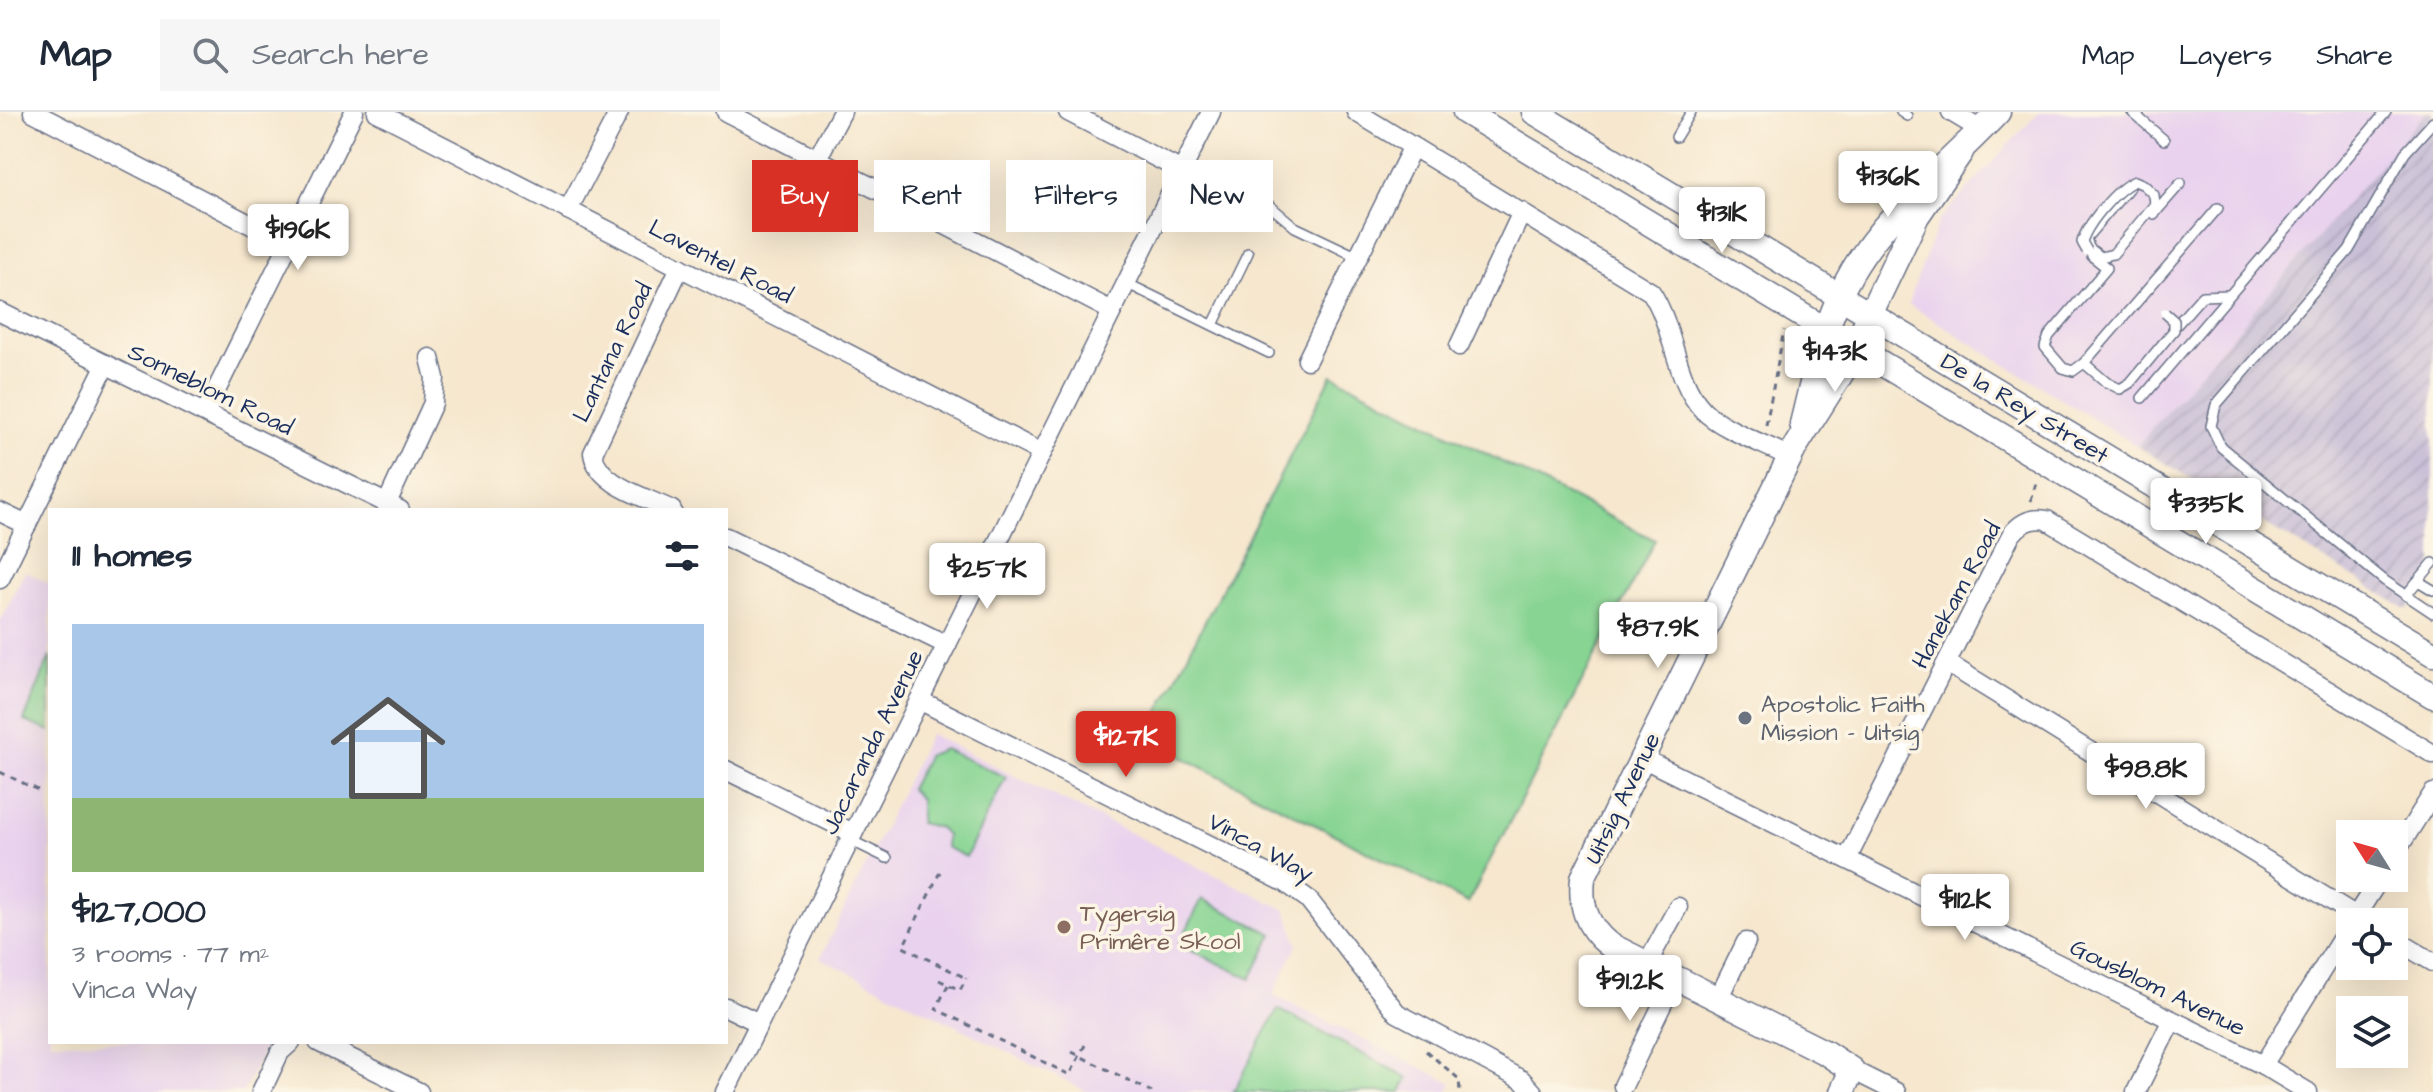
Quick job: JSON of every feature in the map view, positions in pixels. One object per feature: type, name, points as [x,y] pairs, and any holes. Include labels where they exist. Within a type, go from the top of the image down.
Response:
[{"type":"main road","name":"De la Rey Street","points":[[1465,112],[2433,696]]},
{"type":"main road","name":"De la Rey Street","points":[[1534,112],[2433,654]]},
{"type":"main road","points":[[1961,152],[1989,121]]},
{"type":"main road","name":"Uitsig Avenue","points":[[1793,452],[1827,329],[1839,298],[1874,240],[1913,194],[1961,152]]},
{"type":"main road","name":"Uitsig Avenue","points":[[1847,1081],[1826,1053],[1647,964],[1600,937],[1591,926],[1581,899],[1583,878],[1793,452],[1856,347],[1917,216],[1961,152]]},
{"type":"street","points":[[33,112],[288,244]]},
{"type":"street","points":[[205,413],[354,112]]},
{"type":"street","name":"Laventel Road","points":[[377,112],[1042,453]]},
{"type":"street","points":[[568,210],[619,112]]},
{"type":"street","points":[[726,112],[1112,311]]},
{"type":"street","points":[[817,159],[842,112]]},
{"type":"street","points":[[1068,112],[1162,161]]},
{"type":"street","name":"Jacaranda Avenue","points":[[1187,160],[1211,112]]},
{"type":"street","points":[[1356,112],[1651,292],[1664,314],[1687,384],[1704,412],[1793,452]]},
{"type":"street","points":[[1951,112],[1989,121]]},
{"type":"street","points":[[1307,360],[1413,146]]},
{"type":"street","name":"Jacaranda Avenue","points":[[725,1092],[1162,211]]},
{"type":"street","points":[[1459,346],[1522,212]]},
{"type":"street","name":"Lantana Road","points":[[668,508],[605,477],[596,467],[593,453],[680,267]]},
{"type":"street","name":"Sonneblom Road","points":[[0,312],[394,507]]},
{"type":"street","points":[[394,507],[433,403],[435,378],[430,358]]},
{"type":"street","points":[[0,579],[106,364]]},
{"type":"street","points":[[0,512],[27,525]]},
{"type":"street","name":"Hanekam Road","points":[[1847,859],[2011,535],[2021,524],[2040,519],[2433,754]]},
{"type":"street","points":[[728,538],[947,645]]},
{"type":"street","points":[[1947,663],[2336,908]]},
{"type":"street","name":"Vinca Way","points":[[919,700],[1286,883],[1308,899],[1388,1005],[1415,1025],[1522,1080],[1533,1092]]},
{"type":"street","name":"Gousblom Avenue","points":[[1642,758],[2263,1065],[2308,1092]]},
{"type":"street","points":[[728,771],[852,836]]},
{"type":"street","points":[[2408,833],[2433,793]]},
{"type":"street","points":[[1647,964],[1678,907]]},
{"type":"street","points":[[1718,999],[1746,942]]},
{"type":"street","points":[[2408,947],[2433,962]]},
{"type":"street","points":[[2263,1065],[2336,952]]},
{"type":"street","points":[[1623,1086],[1675,978]]},
{"type":"street","points":[[728,1008],[759,1023]]},
{"type":"street","points":[[2136,1092],[2171,1022]]},
{"type":"street","points":[[261,1092],[280,1052],[289,1044]]},
{"type":"street","points":[[322,1044],[419,1092]]},
{"type":"street","name":"Uitsig Avenue","points":[[1847,1081],[1896,1092]]},
{"type":"lane","points":[[1676,137],[1691,112]]},
{"type":"lane","points":[[2132,112],[2164,140]]},
{"type":"lane","points":[[2142,398],[2386,112]]},
{"type":"lane","points":[[2433,122],[2405,153],[2349,250],[2216,405],[2211,426],[2221,447],[2292,509],[2433,613]]},
{"type":"lane","points":[[2088,250],[2101,257],[2113,254],[2155,204],[2154,195],[2145,184],[2135,181],[2125,186],[2083,236],[2088,250],[2107,268]]},
{"type":"lane","points":[[2181,183],[2045,342],[2047,353],[2068,371],[2078,369],[2084,363],[2218,208]]},
{"type":"lane","points":[[1273,208],[1295,227],[1358,257]]},
{"type":"lane","points":[[1213,325],[1248,253]]},
{"type":"lane","points":[[1126,283],[1269,353]]},
{"type":"lane","points":[[2107,380],[2117,385],[2128,381],[2202,296],[2228,295]]},
{"type":"lane","points":[[2084,363],[2120,389],[2130,383],[2174,330],[2174,321],[2165,313]]},
{"type":"lane","points":[[2406,595],[2433,563]]},
{"type":"lane","points":[[2418,581],[2433,590]]},
{"type":"lane","points":[[852,836],[887,858]]},
{"type":"path","points":[[1765,430],[1784,330]]},
{"type":"path","points":[[2031,505],[2030,494],[2036,483]]},
{"type":"path","points":[[0,772],[42,792]]},
{"type":"path","points":[[939,980],[960,990],[967,978],[903,947],[940,872]]},
{"type":"path","points":[[948,985],[936,1009],[1070,1075],[1085,1045]]},
{"type":"path","points":[[1415,1025],[1422,1048],[1459,1079],[1460,1092]]},
{"type":"path","points":[[1072,1052],[1152,1092]]},
{"type":"shaded area","points":[[2039,112],[2426,112],[2137,446],[1908,304],[1939,220]]},
{"type":"shaded area","points":[[2426,112],[2433,112],[2433,580],[2408,610],[2137,446]]},
{"type":"shaded area","points":[[25,571],[48,583],[48,1044],[267,1044],[243,1092],[0,1092],[0,621]]},
{"type":"shaded area","name":"Tygersig Primêre Skool","points":[[930,734],[1286,910],[1298,944],[1273,995],[1452,1083],[1448,1092],[1088,1092],[820,958]]},
{"type":"green space","points":[[1332,375],[1655,540],[1468,903],[1145,738]]},
{"type":"green space","points":[[48,661],[48,730],[24,721]]},
{"type":"green space","points":[[944,749],[1006,777],[966,857],[945,847],[946,835],[940,828],[920,823],[920,799],[910,789],[928,755]]},
{"type":"green space","points":[[1202,899],[1273,934],[1251,979],[1179,944]]},
{"type":"green space","points":[[1278,1009],[1408,1078],[1401,1092],[1233,1092]]},
{"type":"place","name":"Apostolic Faith Mission - Uitsig","points":[[1745,718]]},
{"type":"place","name":"Tygersig Primêre Skool","points":[[1064,927]]}]
